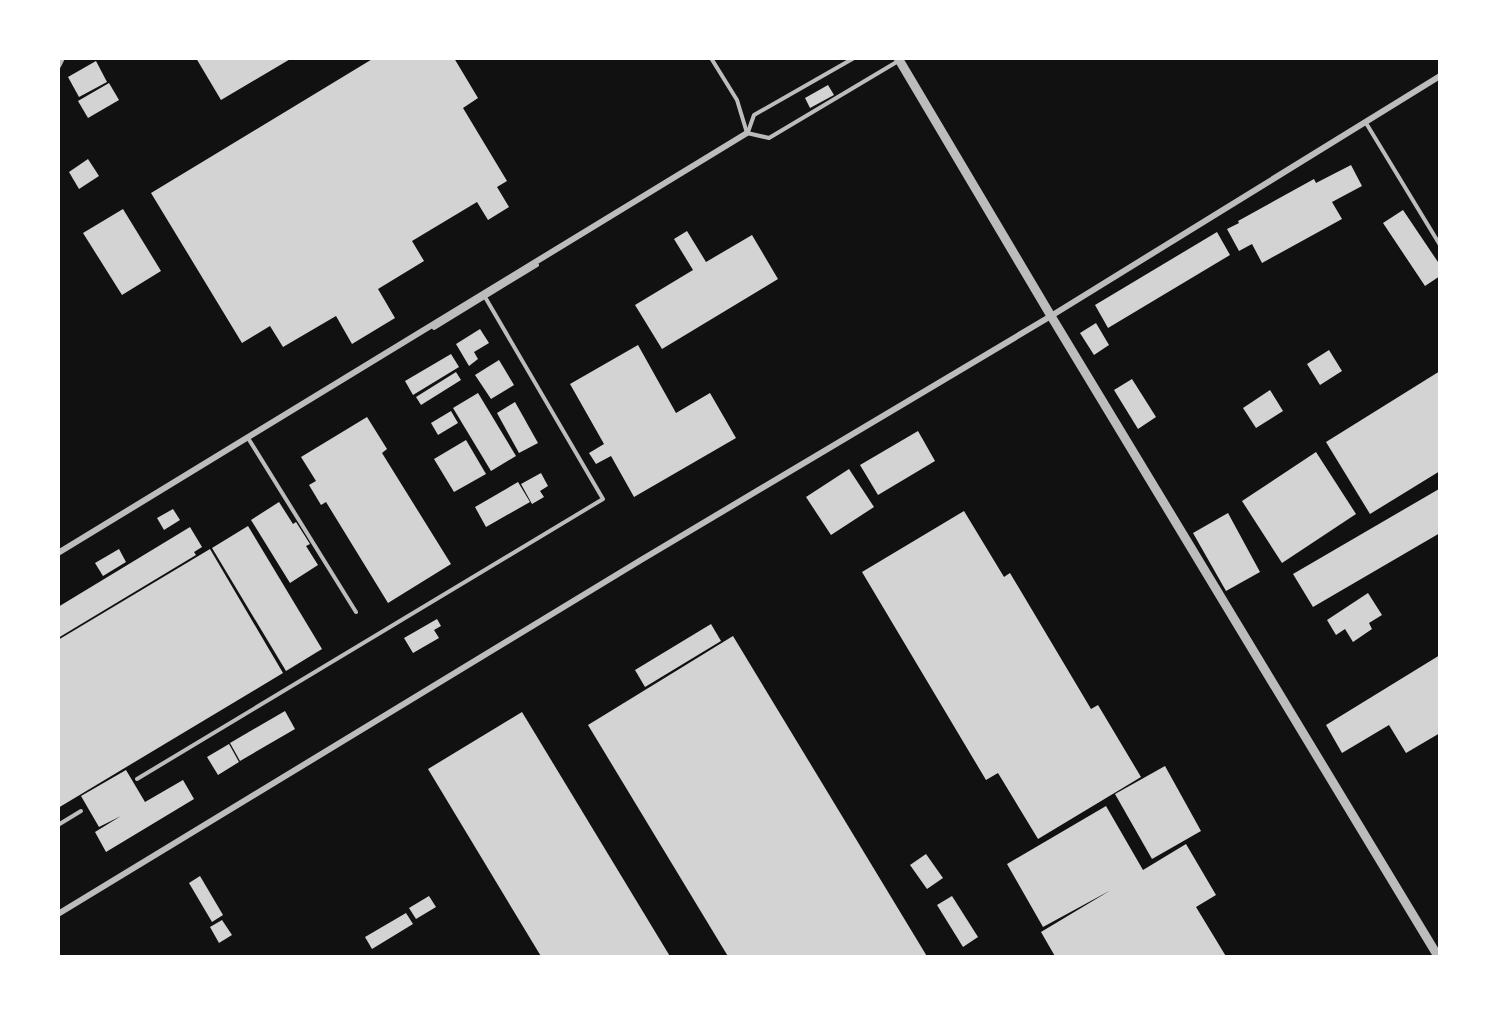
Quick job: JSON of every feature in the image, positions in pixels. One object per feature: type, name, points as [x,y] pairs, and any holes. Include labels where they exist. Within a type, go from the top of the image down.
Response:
[{"type":"street","points":[[58,66],[62,58]]},
{"type":"street","points":[[899,59],[1440,958]]},
{"type":"street","points":[[58,914],[1051,316],[1440,76]]},
{"type":"street","points":[[58,554],[747,133]]},
{"type":"lane","points":[[710,58],[736,100],[747,133]]},
{"type":"lane","points":[[58,554],[485,297],[747,133],[754,115],[854,58]]},
{"type":"lane","points":[[747,133],[769,138],[899,59]]},
{"type":"lane","points":[[1366,123],[1440,246]]},
{"type":"lane","points":[[137,779],[603,499],[485,297]]},
{"type":"lane","points":[[248,438],[356,612]]},
{"type":"lane","points":[[58,825],[81,811]]},
{"type":"building","points":[[196,58],[292,58],[221,100]]},
{"type":"building","points":[[374,58],[454,58],[478,98],[463,108],[507,181],[497,187],[509,207],[488,220],[477,202],[412,241],[424,261],[378,289],[395,318],[352,344],[336,316],[283,347],[270,326],[242,343],[151,193]]},
{"type":"building","points":[[96,61],[107,82],[79,97],[68,77]]},
{"type":"building","points":[[109,83],[119,100],[88,118],[78,101]]},
{"type":"building","points":[[828,85],[834,95],[810,108],[805,98]]},
{"type":"building","points":[[88,159],[99,176],[79,189],[69,172]]},
{"type":"building","points":[[1351,165],[1362,186],[1332,202],[1342,219],[1262,263],[1252,244],[1239,251],[1227,229],[1314,179],[1316,183]]},
{"type":"building","points":[[123,209],[161,271],[122,295],[83,233]]},
{"type":"building","points":[[1403,210],[1440,265],[1440,276],[1425,286],[1383,223]]},
{"type":"building","points":[[687,231],[706,262],[752,235],[778,279],[662,349],[635,305],[693,270],[674,239]]},
{"type":"building","points":[[1217,232],[1230,255],[1108,328],[1095,305]]},
{"type":"building","points":[[1096,323],[1109,345],[1094,355],[1080,333]]},
{"type":"building","points":[[480,329],[489,343],[474,352],[478,359],[469,366],[456,344]]},
{"type":"building","points":[[638,345],[676,413],[710,393],[736,438],[634,497],[611,456],[596,464],[589,453],[604,444],[570,384]]},
{"type":"building","points":[[1329,350],[1342,371],[1320,385],[1307,364]]},
{"type":"building","points":[[451,354],[459,367],[413,395],[405,381]]},
{"type":"building","points":[[499,360],[514,385],[491,399],[475,375]]},
{"type":"building","points":[[1440,371],[1440,471],[1370,514],[1326,442]]},
{"type":"building","points":[[456,372],[461,380],[421,405],[416,397]]},
{"type":"building","points":[[1132,379],[1156,417],[1138,429],[1114,390]]},
{"type":"building","points":[[1270,390],[1283,411],[1256,428],[1243,408]]},
{"type":"building","points":[[478,393],[516,456],[491,471],[453,408]]},
{"type":"building","points":[[515,402],[538,443],[519,453],[497,413]]},
{"type":"building","points":[[451,411],[458,423],[438,435],[431,423]]},
{"type":"building","points":[[367,417],[387,449],[382,453],[451,564],[388,603],[326,502],[321,505],[309,485],[316,481],[301,457]]},
{"type":"building","points":[[918,431],[935,461],[878,495],[860,465]]},
{"type":"building","points":[[466,440],[486,474],[454,492],[434,459]]},
{"type":"building","points":[[1316,452],[1356,514],[1282,563],[1242,501]]},
{"type":"building","points":[[849,469],[874,507],[831,535],[806,497]]},
{"type":"building","points":[[541,473],[548,486],[540,491],[544,497],[532,504],[521,484]]},
{"type":"building","points":[[518,482],[530,502],[486,527],[475,507]]},
{"type":"building","points":[[1439,489],[1440,533],[1313,607],[1293,574]]},
{"type":"building","points":[[279,502],[310,544],[306,546],[318,565],[290,583],[251,520]]},
{"type":"building","points":[[173,509],[180,520],[164,530],[157,518]]},
{"type":"building","points":[[964,511],[1004,577],[1010,573],[1091,709],[1098,705],[1141,777],[1038,839],[998,773],[986,780],[862,572]]},
{"type":"building","points":[[1228,513],[1260,572],[1226,591],[1193,533]]},
{"type":"building","points":[[248,526],[322,649],[286,671],[212,548]]},
{"type":"building","points":[[190,527],[202,547],[194,552],[196,555],[58,638],[58,607]]},
{"type":"building","points":[[119,549],[126,562],[103,576],[95,563]]},
{"type":"building","points":[[210,549],[283,673],[58,808],[58,640]]},
{"type":"building","points":[[1368,593],[1382,615],[1369,623],[1372,629],[1353,642],[1345,629],[1336,635],[1327,620]]},
{"type":"building","points":[[437,619],[441,626],[434,630],[439,638],[413,653],[404,638]]},
{"type":"building","points":[[711,624],[721,641],[645,687],[635,670]]},
{"type":"building","points":[[733,636],[928,958],[729,958],[588,725]]},
{"type":"building","points":[[1440,655],[1440,733],[1406,753],[1389,725],[1342,753],[1326,725]]},
{"type":"building","points":[[285,711],[295,729],[240,761],[230,743]]},
{"type":"building","points":[[522,712],[671,958],[542,958],[428,769]]},
{"type":"building","points":[[229,744],[239,762],[218,775],[207,757]]},
{"type":"building","points":[[1165,766],[1201,831],[1152,859],[1115,794]]},
{"type":"building","points":[[126,770],[145,802],[183,780],[194,799],[106,852],[95,832],[121,816],[99,827],[81,796]]},
{"type":"building","points":[[1106,806],[1143,870],[1186,844],[1216,895],[1196,907],[1227,958],[1056,958],[1041,932],[1111,890],[1043,927],[1007,864]]},
{"type":"building","points":[[926,854],[943,878],[927,889],[910,865]]},
{"type":"building","points":[[200,876],[223,915],[212,922],[189,883]]},
{"type":"building","points":[[429,896],[436,907],[416,919],[409,908]]},
{"type":"building","points":[[952,896],[978,937],[963,947],[937,905]]},
{"type":"building","points":[[406,913],[413,924],[372,949],[365,937]]},
{"type":"building","points":[[222,920],[232,935],[219,943],[210,927]]}]
